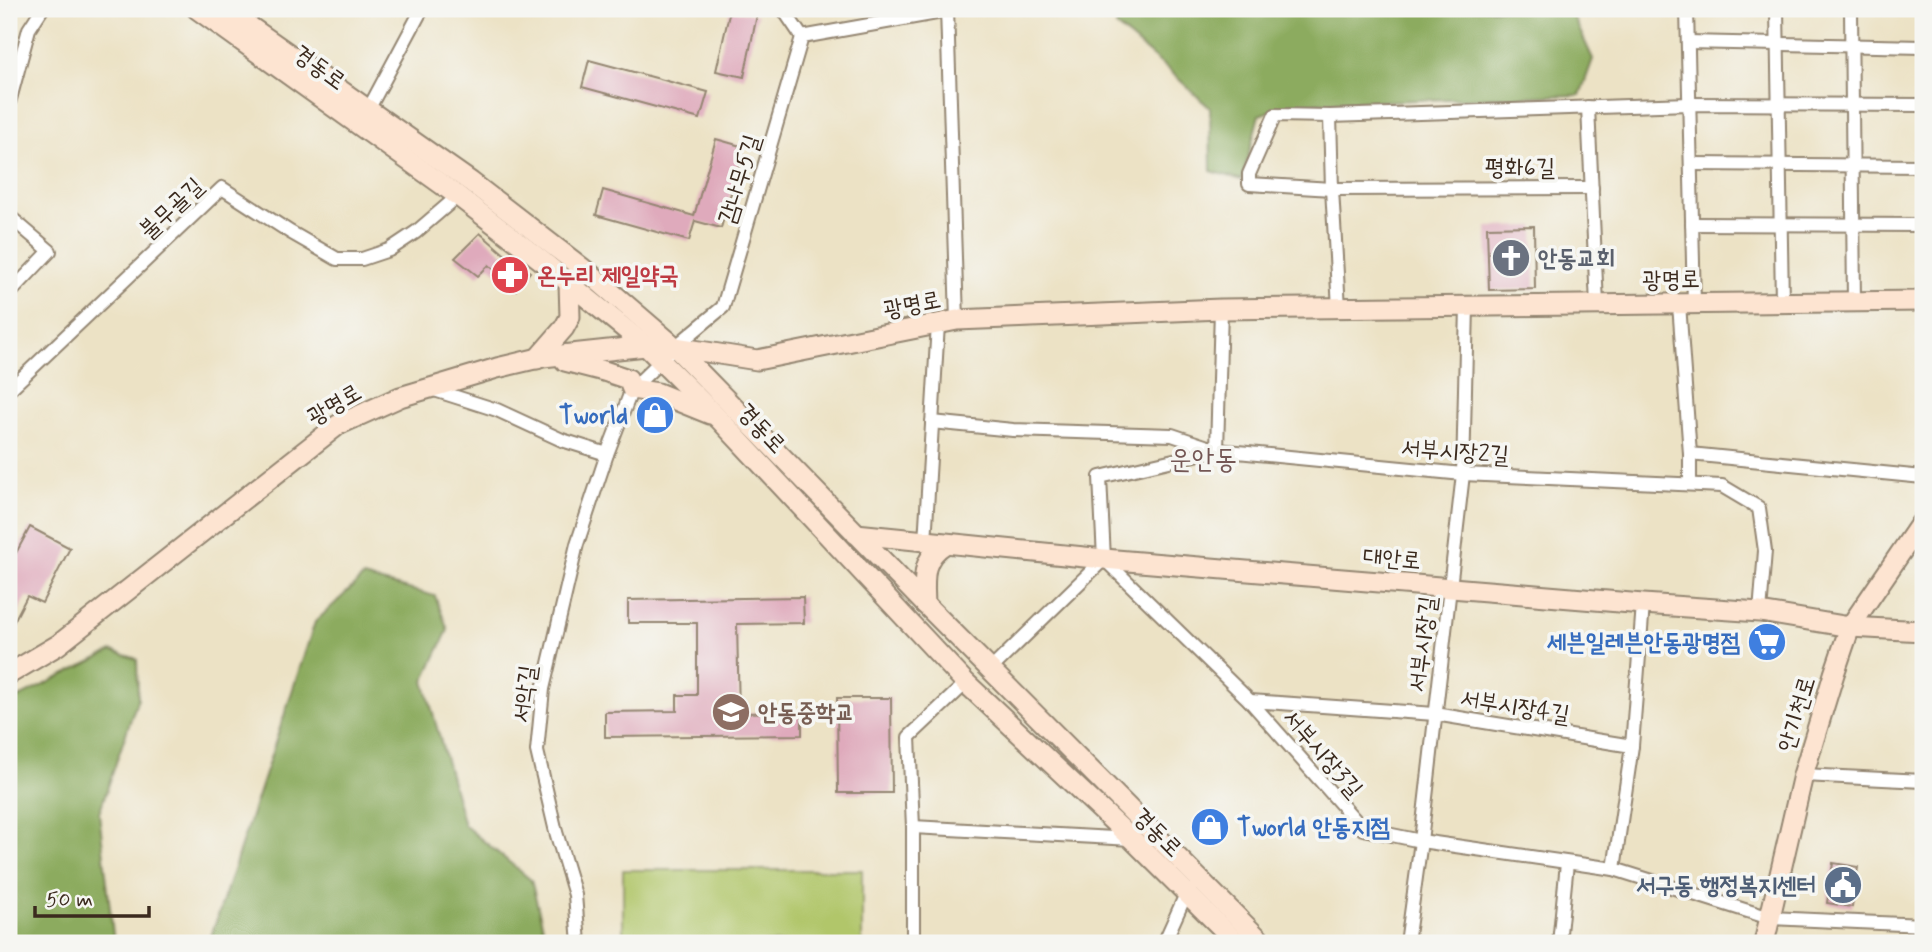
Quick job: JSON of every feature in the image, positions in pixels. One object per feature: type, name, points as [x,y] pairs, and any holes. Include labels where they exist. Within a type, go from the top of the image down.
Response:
[{"type":"street","points":[[9,103],[29,29],[42,9]]},
{"type":"street","name":"경동로","points":[[197,9],[458,197],[541,260],[646,346]]},
{"type":"street","name":"경동로","points":[[225,9],[471,182],[590,274],[856,534],[1263,943]]},
{"type":"street","points":[[368,110],[422,9]]},
{"type":"street","points":[[783,9],[803,37],[948,10],[947,322],[932,422],[925,542]]},
{"type":"street","points":[[1687,9],[1692,224],[1686,304],[1690,484]]},
{"type":"street","points":[[1776,9],[1782,302]]},
{"type":"street","points":[[1851,9],[1854,302]]},
{"type":"street","name":"감나무5길","points":[[669,354],[723,307],[803,37]]},
{"type":"street","points":[[1688,42],[1923,47]]},
{"type":"street","points":[[1339,308],[1330,116],[1689,104],[1923,104]]},
{"type":"street","points":[[1588,107],[1597,305]]},
{"type":"street","name":"평화6길","points":[[1330,116],[1275,115],[1249,174],[1249,184],[1332,189],[1592,188]]},
{"type":"street","points":[[1691,164],[1923,166]]},
{"type":"street","name":"불무골길","points":[[9,390],[222,188],[337,259],[362,259],[389,250],[416,232],[458,197]]},
{"type":"street","points":[[9,216],[50,251],[9,294]]},
{"type":"street","points":[[1692,224],[1923,225]]},
{"type":"street","points":[[540,358],[570,317],[569,283]]},
{"type":"street","name":"광명로","points":[[9,674],[58,645],[338,425],[400,397],[540,358],[646,346],[669,354],[757,360],[947,322],[1221,309],[1923,301]]},
{"type":"street","name":"서부시장길","points":[[1407,943],[1463,474],[1466,306]]},
{"type":"street","points":[[932,422],[1013,430],[1172,435],[1217,450],[1221,309]]},
{"type":"street","name":"경동로","points":[[669,354],[719,419],[966,683],[1132,839],[1237,943]]},
{"type":"street","name":"서악길","points":[[579,943],[575,895],[556,832],[537,751],[543,689],[577,544],[607,454],[632,389],[669,354]]},
{"type":"street","points":[[540,358],[604,370],[628,379],[632,389],[658,393],[719,419]]},
{"type":"street","points":[[429,388],[497,410],[562,440],[607,454]]},
{"type":"street","name":"서부시장2길","points":[[1104,559],[1100,477],[1217,450],[1463,474],[1722,486],[1759,508],[1765,551],[1760,612]]},
{"type":"street","points":[[1690,454],[1923,477]]},
{"type":"street","name":"안기천로","points":[[1764,943],[1803,775],[1850,627],[1923,520]]},
{"type":"street","name":"대안로","points":[[856,534],[1104,559],[1760,612],[1850,627],[1923,631]]},
{"type":"street","points":[[925,604],[926,568],[930,556],[945,544]]},
{"type":"street","points":[[990,670],[1104,559]]},
{"type":"street","name":"서부시장3길","points":[[1104,559],[1250,701],[1363,830],[1614,869],[1770,918],[1923,925]]},
{"type":"street","points":[[1614,869],[1632,746],[1643,604]]},
{"type":"street","points":[[913,943],[909,737],[966,683]]},
{"type":"street","name":"서부시장4길","points":[[1250,701],[1435,715],[1632,746]]},
{"type":"street","points":[[1803,775],[1923,781]]},
{"type":"street","points":[[912,827],[1132,839]]},
{"type":"street","points":[[1559,943],[1567,863]]},
{"type":"street","points":[[1164,943],[1186,894]]},
{"type":"green space","points":[[1121,9],[1570,9],[1593,59],[1580,95],[1294,104],[1259,115],[1242,180],[1211,171],[1210,108],[1116,26]]},
{"type":"green space","points":[[363,577],[435,596],[448,630],[424,681],[464,825],[531,880],[547,943],[209,943],[315,622]]},
{"type":"green space","points":[[112,651],[137,659],[138,698],[99,813],[114,943],[9,943],[9,702]]},
{"type":"green space","points":[[623,870],[862,870],[862,943],[623,943]]},
{"type":"building","points":[[730,10],[757,15],[744,77],[716,71]]},
{"type":"building","points":[[589,60],[708,92],[700,119],[582,87]]},
{"type":"building","points":[[716,139],[744,147],[721,228],[695,221],[689,241],[596,215],[603,190],[694,216]]},
{"type":"building","name":"안동교회","points":[[1534,226],[1535,289],[1489,290],[1487,227]]},
{"type":"building","points":[[480,233],[530,272],[516,290],[489,265],[478,276],[455,258]]},
{"type":"building","points":[[30,527],[70,548],[42,603],[27,596],[9,631],[9,566]]},
{"type":"building","points":[[803,597],[804,623],[737,624],[739,713],[802,712],[802,735],[605,737],[605,712],[677,711],[677,695],[697,695],[697,623],[628,623],[628,600]]},
{"type":"building","points":[[837,698],[891,698],[892,793],[838,793]]},
{"type":"building","name":"서구동 행정복지센터","points":[[1833,863],[1858,867],[1852,907],[1827,903]]},
{"type":"place","name":"안동교회","points":[[1511,258]]},
{"type":"place","name":"온누리 제일약국","points":[[510,275]]},
{"type":"place","name":"Tworld","points":[[655,415]]},
{"type":"place","name":"세븐일레븐안동광명점","points":[[1767,642]]},
{"type":"place","name":"안동중학교","points":[[731,712]]},
{"type":"place","name":"Tworld 안동지점","points":[[1210,827]]},
{"type":"place","name":"서구동 행정복지센터","points":[[1843,885]]},
{"type":"district","name":"운안동","points":[[1203,458]]}]
